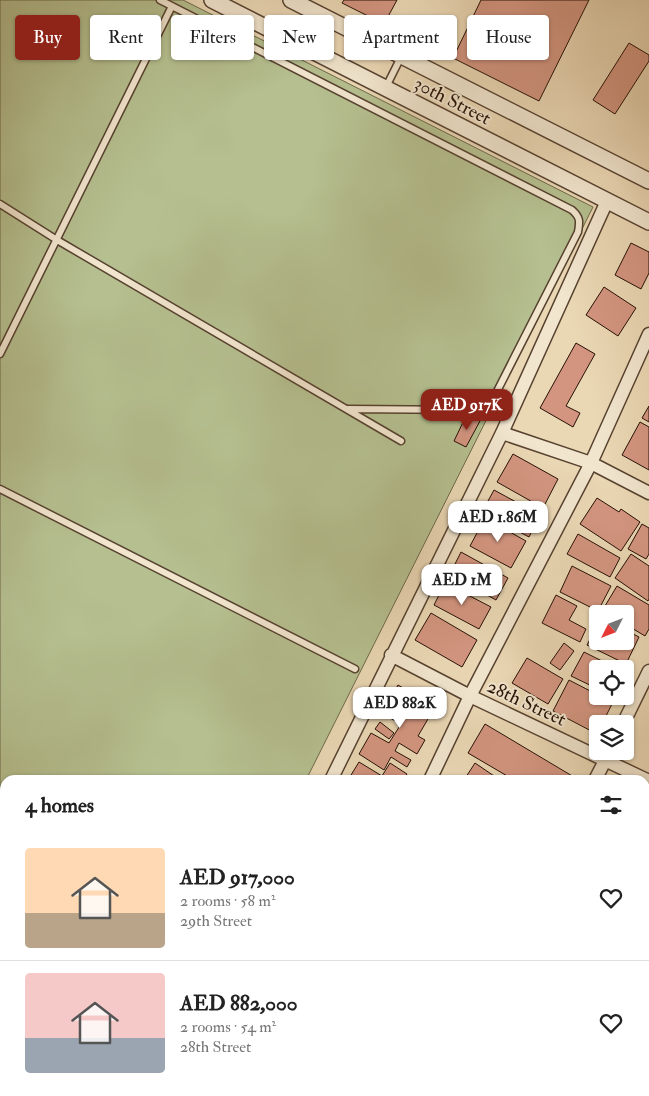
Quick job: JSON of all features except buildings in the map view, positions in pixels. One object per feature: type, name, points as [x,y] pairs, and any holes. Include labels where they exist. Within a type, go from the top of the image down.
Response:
[{"type":"street","name":"30th Street","points":[[212,0],[649,222]]},
{"type":"street","name":"30th Street","points":[[292,0],[344,26]]},
{"type":"street","name":"30th Street","points":[[411,60],[649,181]]},
{"type":"street","points":[[332,775],[502,433],[607,200]]},
{"type":"street","points":[[432,775],[470,696],[591,462],[649,334]]},
{"type":"street","points":[[502,433],[591,462],[649,493]]},
{"type":"street","name":"28th Street","points":[[391,654],[470,696],[589,747]]},
{"type":"street","points":[[627,715],[649,671]]},
{"type":"street","points":[[598,775],[605,760]]},
{"type":"street","name":"28th Street","points":[[616,760],[640,775]]},
{"type":"lane","points":[[160,0],[563,205],[578,215],[580,221],[578,232],[486,413]]},
{"type":"lane","points":[[0,354],[172,6]]},
{"type":"lane","points":[[386,88],[399,60]]},
{"type":"lane","points":[[0,204],[57,240],[401,441]]},
{"type":"lane","points":[[346,409],[474,410],[508,419]]},
{"type":"lane","points":[[0,489],[355,669]]},
{"type":"green space","points":[[0,0],[183,0],[213,15],[171,15],[171,60],[254,60],[254,36],[264,41],[264,60],[302,60],[593,207],[309,775],[0,775]]}]
